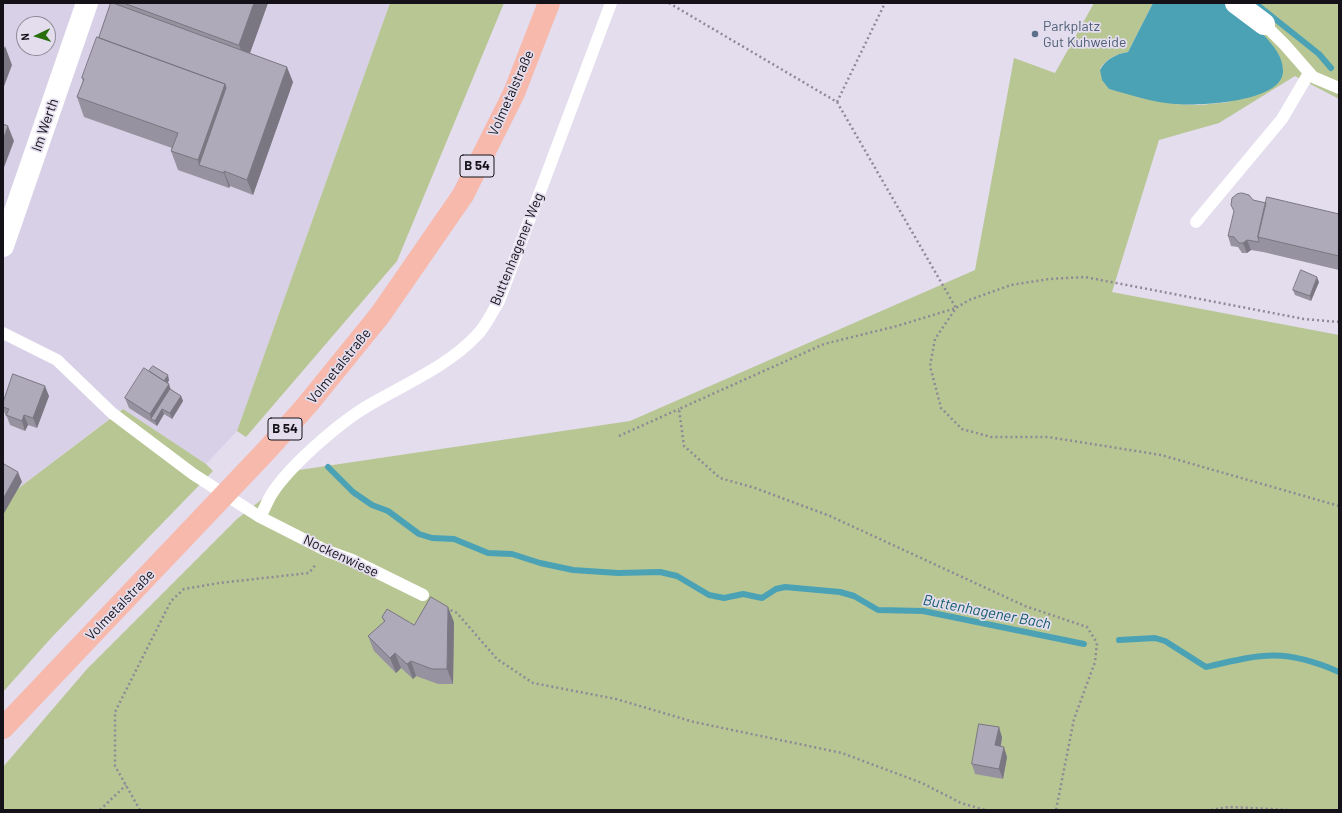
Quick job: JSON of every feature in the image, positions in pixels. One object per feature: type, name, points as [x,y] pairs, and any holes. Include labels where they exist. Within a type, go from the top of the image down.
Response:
[{"type":"main road","name":"Volmetalstraße","points":[[3,728],[307,405],[380,315],[463,195],[514,93],[548,3]]},
{"type":"street","name":"Im Werth","points":[[3,246],[87,3]]},
{"type":"street","points":[[1236,3],[1264,24]]},
{"type":"lane","name":"Buttenhagener Weg","points":[[260,517],[271,495],[288,474],[335,429],[369,405],[450,358],[478,334],[499,302],[612,3]]},
{"type":"lane","points":[[1264,24],[1285,45],[1312,77],[1339,88]]},
{"type":"lane","points":[[1196,222],[1282,119],[1309,73]]},
{"type":"lane","name":"Nockenwiese","points":[[3,333],[57,360],[112,413],[192,474],[260,517],[327,552],[352,560],[423,595]]},
{"type":"path","points":[[668,3],[837,102],[956,308]]},
{"type":"path","points":[[837,102],[885,3]]},
{"type":"path","points":[[619,436],[824,344],[898,326],[956,308],[969,300],[1011,285],[1049,279],[1085,277],[1304,319],[1339,322]]},
{"type":"path","points":[[956,308],[935,338],[930,366],[941,408],[962,429],[991,437],[1048,437],[1162,455],[1339,506]]},
{"type":"path","points":[[679,409],[684,446],[720,478],[755,488],[830,516],[1025,606],[1087,627],[1097,643],[1095,662],[1074,719],[1056,810]]},
{"type":"path","points":[[140,810],[115,766],[115,712],[171,601],[184,589],[219,583],[309,573],[327,552]]},
{"type":"path","points":[[423,595],[456,613],[496,659],[533,683],[616,699],[694,722],[842,753],[922,783],[961,803],[985,810]]},
{"type":"path","points":[[100,810],[126,785]]},
{"type":"path","points":[[1211,810],[1229,807],[1288,810]]},
{"type":"shaded area","points":[[3,3],[390,3],[237,431],[206,464],[122,409],[3,500]]},
{"type":"green space","points":[[390,3],[504,3],[397,261],[246,437],[237,431]]},
{"type":"green space","points":[[1094,3],[1153,3],[1128,52],[1119,54],[1105,62],[1100,69],[1109,89],[1174,104],[1200,105],[1229,102],[1280,58],[1262,34],[1248,21],[1224,3],[1339,3],[1339,99],[1295,76],[1219,123],[1159,140],[1112,292],[1339,335],[1339,810],[3,810],[3,767],[87,669],[237,519],[299,470],[630,421],[975,270],[1014,58],[1055,73]]},
{"type":"green space","points":[[123,409],[206,464],[213,471],[52,637],[3,692],[3,500]]},
{"type":"water","points":[[1215,2],[1227,4],[1243,15],[1258,29],[1276,50],[1281,60],[1283,71],[1279,82],[1269,90],[1254,96],[1218,103],[1200,104],[1174,104],[1158,102],[1109,89],[1102,80],[1100,70],[1105,63],[1112,58],[1119,54],[1128,52],[1153,3]]},
{"type":"building","points":[[111,3],[287,67],[247,180],[224,171],[224,173],[199,165],[226,88],[225,84],[99,38]]},
{"type":"building","points":[[124,3],[254,3],[239,45]]},
{"type":"building","points":[[97,37],[225,84],[198,160],[171,151],[178,133],[77,97],[84,79],[82,78]]},
{"type":"building","points":[[3,124],[8,126],[3,140]]},
{"type":"building","points":[[1242,193],[1249,195],[1253,200],[1266,203],[1258,237],[1259,242],[1247,240],[1243,243],[1239,243],[1234,237],[1228,236],[1234,211],[1231,205],[1232,198],[1237,194]]},
{"type":"building","points":[[1267,197],[1339,214],[1339,256],[1258,237]]},
{"type":"building","points":[[1301,270],[1317,277],[1310,296],[1293,290]]},
{"type":"building","points":[[153,366],[168,375],[164,381],[149,371]]},
{"type":"building","points":[[144,368],[169,384],[150,414],[125,398]]},
{"type":"building","points":[[13,374],[45,386],[33,418],[24,415],[22,421],[6,415],[9,409],[3,407],[3,403]]},
{"type":"building","points":[[170,389],[181,396],[170,413],[162,409],[155,421],[151,419]]},
{"type":"building","points":[[4,464],[18,472],[3,499],[3,466]]},
{"type":"building","points":[[431,597],[448,607],[447,669],[432,669],[411,661],[407,664],[395,653],[390,658],[368,636],[385,621],[382,617],[387,609],[414,625]]},
{"type":"building","points":[[979,724],[999,727],[995,745],[1004,747],[999,769],[972,764]]},
{"type":"waterway","points":[[1255,3],[1319,54],[1331,68]]},
{"type":"waterway","name":"Buttenhagener Bach","points":[[328,467],[353,492],[372,505],[388,511],[419,534],[432,538],[454,539],[488,553],[512,554],[540,563],[573,570],[618,573],[660,572],[677,576],[709,595],[724,598],[743,594],[762,598],[776,589],[785,587],[840,592],[854,596],[878,610],[923,611],[1084,644]]},
{"type":"waterway","name":"Buttenhagener Bach","points":[[1119,640],[1155,638],[1165,641],[1206,667],[1243,659],[1288,656],[1320,664],[1339,672]]},
{"type":"place","name":"Parkplatz Gut Kuhweide","points":[[1035,34]]}]
